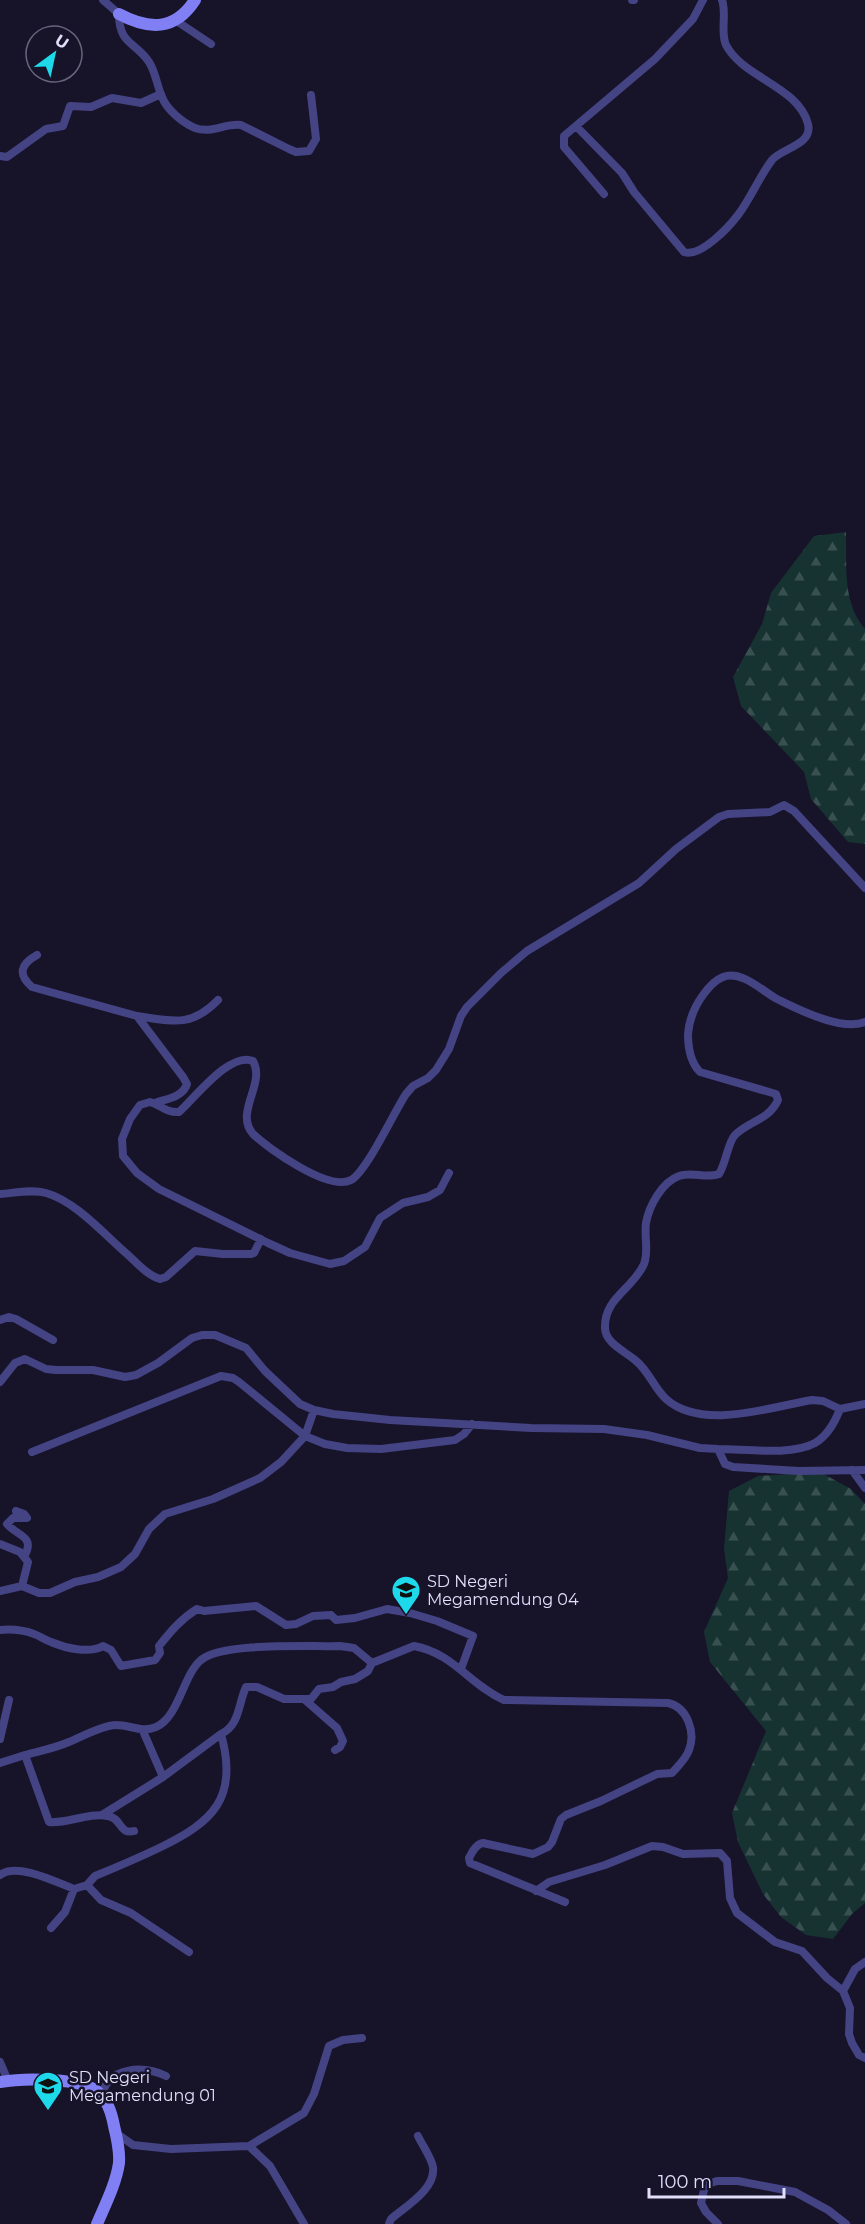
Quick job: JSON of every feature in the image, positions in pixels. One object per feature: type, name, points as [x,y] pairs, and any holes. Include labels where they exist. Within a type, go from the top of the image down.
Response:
[{"type":"street","points":[[103,0],[119,14],[155,26],[175,21],[195,0]]},
{"type":"street","points":[[604,194],[564,147],[562,142],[564,136],[655,59],[687,26],[699,11],[703,0]]},
{"type":"street","points":[[576,126],[622,173],[634,192],[684,252],[691,254],[710,243],[738,216],[772,159],[794,147],[805,138],[808,132],[808,124],[802,112],[785,93],[737,60],[726,44],[722,0]]},
{"type":"street","points":[[119,14],[123,38],[146,57],[166,106],[198,129],[211,130],[234,124],[241,125],[290,149],[309,151],[316,139],[312,95]]},
{"type":"street","points":[[175,21],[211,44]]},
{"type":"street","points":[[0,156],[7,157],[46,129],[63,126],[70,106],[92,107],[112,98],[141,103],[161,94]]},
{"type":"street","points":[[449,1173],[440,1190],[428,1197],[403,1203],[380,1218],[365,1247],[344,1261],[330,1264],[290,1253],[159,1189],[137,1173],[123,1156],[122,1139],[130,1119],[140,1105],[146,1101],[155,1103],[162,1109],[179,1112],[217,1074],[233,1063],[248,1059],[253,1061],[257,1069],[256,1081],[248,1105],[249,1130],[257,1138],[310,1172],[330,1181],[348,1182],[365,1165],[406,1094],[413,1086],[436,1070],[449,1049],[467,1007],[527,951],[639,883],[676,849],[719,817],[728,814],[770,812],[784,805],[794,811],[865,888]]},
{"type":"street","points":[[37,955],[24,967],[22,973],[24,980],[32,987],[137,1016],[171,1020],[193,1019],[202,1016],[218,1000]]},
{"type":"street","points":[[865,1022],[858,1024],[831,1021],[809,1014],[742,978],[723,977],[706,991],[697,1002],[688,1034],[690,1057],[694,1066],[707,1075],[726,1078],[776,1094],[778,1100],[774,1110],[762,1120],[735,1135],[723,1168],[718,1174],[710,1176],[685,1174],[672,1179],[662,1189],[652,1205],[646,1223],[644,1263],[628,1286],[609,1306],[604,1330],[609,1339],[647,1372],[664,1398],[684,1410],[704,1414],[744,1414],[812,1400],[823,1401],[840,1409],[865,1404]]},
{"type":"street","points":[[137,1016],[187,1084],[179,1095],[155,1103]]},
{"type":"street","points":[[0,1194],[36,1192],[62,1200],[146,1271],[160,1279],[166,1277],[195,1251],[251,1254],[254,1253],[261,1239]]},
{"type":"street","points":[[0,1320],[9,1317],[16,1319],[53,1340]]},
{"type":"street","points":[[0,1382],[15,1363],[26,1359],[46,1369],[93,1370],[125,1377],[158,1363],[192,1338],[201,1335],[215,1335],[246,1348],[265,1371],[300,1404],[333,1414],[390,1420],[531,1428],[604,1429],[647,1435],[700,1448],[786,1450],[815,1443],[835,1422],[840,1409]]},
{"type":"street","points":[[32,1452],[221,1376],[232,1378],[305,1436],[325,1444],[381,1449],[458,1440],[472,1424]]},
{"type":"street","points":[[0,1591],[22,1586],[39,1593],[51,1593],[75,1582],[98,1577],[121,1567],[135,1554],[149,1529],[165,1514],[213,1499],[260,1478],[281,1462],[305,1436],[314,1410]]},
{"type":"street","points":[[718,1449],[724,1464],[733,1467],[799,1471],[865,1470]]},
{"type":"street","points":[[852,1470],[865,1488]]},
{"type":"street","points":[[15,1511],[27,1516],[26,1518],[13,1518],[7,1524],[27,1540],[28,1548],[25,1555]]},
{"type":"street","points":[[0,1544],[25,1555],[28,1568],[22,1586]]},
{"type":"street","points":[[0,1630],[14,1629],[36,1634],[66,1647],[95,1651],[103,1647],[111,1650],[121,1666],[156,1660],[160,1653],[159,1646],[172,1629],[197,1609],[204,1611],[255,1606],[286,1625],[296,1624],[313,1616],[331,1615],[336,1620],[387,1609],[437,1621],[473,1636],[461,1669]]},
{"type":"street","points":[[0,1763],[67,1743],[115,1725],[143,1731],[164,1722],[200,1662],[214,1653],[237,1649],[340,1646],[354,1647],[372,1663]]},
{"type":"street","points":[[102,1815],[163,1777],[229,1730],[235,1724],[246,1687],[257,1687],[284,1699],[311,1699],[319,1689],[356,1679],[368,1671],[372,1663],[414,1646],[432,1651],[461,1669],[481,1688],[504,1700],[668,1703],[678,1706],[685,1715],[692,1735],[690,1749],[685,1759],[672,1773],[657,1774],[566,1815],[561,1819],[552,1842],[540,1852],[533,1854],[483,1843],[477,1846],[469,1858],[470,1863],[565,1902]]},
{"type":"street","points":[[304,1699],[337,1728],[343,1741],[335,1750]]},
{"type":"street","points":[[0,1738],[9,1700]]},
{"type":"street","points":[[143,1731],[163,1777]]},
{"type":"street","points":[[0,1875],[5,1871],[30,1872],[74,1889],[87,1885],[95,1876],[189,1833],[209,1816],[222,1795],[227,1776],[227,1754],[221,1734]]},
{"type":"street","points":[[25,1755],[49,1822],[102,1815],[112,1816],[123,1831],[127,1833],[134,1831]]},
{"type":"street","points":[[536,1891],[549,1882],[605,1865],[651,1846],[663,1846],[683,1854],[720,1853],[727,1861],[730,1898],[738,1913],[775,1942],[802,1951],[827,1978],[843,1991],[850,2008],[849,2034],[859,2055],[865,2058]]},
{"type":"street","points":[[87,1885],[101,1900],[131,1913],[189,1952]]},
{"type":"street","points":[[51,1928],[65,1912],[74,1889]]},
{"type":"street","points":[[843,1991],[855,1969],[865,1962]]},
{"type":"street","points":[[116,2133],[133,2145],[171,2149],[249,2146],[304,2112],[314,2094],[330,2046],[343,2040],[362,2038]]},
{"type":"street","points":[[0,2062],[4,2081],[70,2082],[89,2086],[102,2095],[111,2113],[119,2162],[113,2185],[97,2224]]},
{"type":"street","points":[[102,2095],[104,2085],[115,2074],[133,2070],[150,2070],[166,2076]]},
{"type":"street","points":[[389,2224],[391,2218],[421,2193],[432,2177],[433,2165],[418,2136]]},
{"type":"street","points":[[249,2146],[270,2166],[304,2224]]},
{"type":"street","points":[[718,2224],[701,2203],[708,2184],[717,2181],[738,2181],[795,2192],[828,2210],[846,2224]]},
{"type":"green space","points":[[846,532],[846,571],[849,595],[852,607],[865,629],[865,844],[848,842],[811,799],[804,772],[741,706],[733,677],[762,624],[771,593],[814,536]]},
{"type":"green space","points":[[820,1472],[851,1489],[865,1504],[865,1903],[852,1914],[833,1939],[806,1935],[781,1917],[763,1894],[738,1842],[732,1813],[766,1731],[710,1662],[704,1632],[728,1578],[724,1549],[729,1491],[758,1476]]},
{"type":"place","name":"SD Negeri Megamendung 04","points":[[406,1616]]},
{"type":"place","name":"SD Negeri Megamendung 01","points":[[48,2112]]}]
